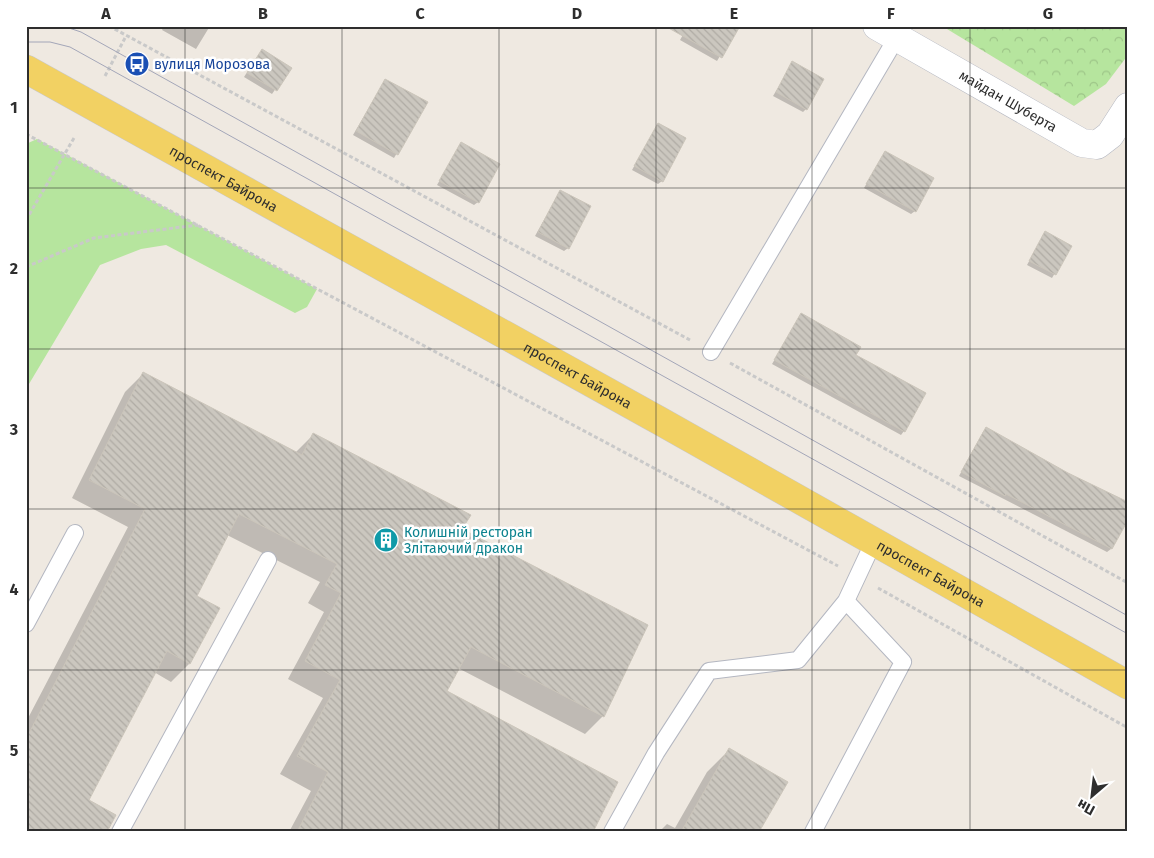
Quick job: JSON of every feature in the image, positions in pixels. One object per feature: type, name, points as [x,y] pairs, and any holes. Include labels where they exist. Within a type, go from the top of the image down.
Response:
[{"type":"main road","name":"проспект Байрона","points":[[26,69],[874,541],[1128,685]]},
{"type":"street","name":"майдан Шуберта","points":[[887,32],[1082,143],[1097,145],[1110,135],[1128,107]]},
{"type":"lane","points":[[711,352],[887,32]]},
{"type":"lane","points":[[26,624],[75,533]]},
{"type":"lane","points":[[612,832],[656,753],[709,671],[798,660],[846,601],[874,541]]},
{"type":"lane","points":[[120,832],[268,560]]},
{"type":"lane","points":[[813,832],[903,662],[846,601]]},
{"type":"path","points":[[109,26],[711,352],[1128,583]]},
{"type":"path","points":[[105,76],[126,36]]},
{"type":"path","points":[[26,134],[857,576],[1128,728]]},
{"type":"path","points":[[26,220],[74,138]]},
{"type":"path","points":[[26,267],[94,238],[198,225]]},
{"type":"green space","points":[[942,26],[1128,26],[1128,55],[1106,84],[1074,106]]},
{"type":"green space","points":[[37,139],[317,289],[307,307],[295,313],[166,245],[141,249],[100,265],[26,389],[26,144]]},
{"type":"building","points":[[665,26],[740,26],[722,58]]},
{"type":"building","points":[[262,49],[292,68],[277,91],[247,73]]},
{"type":"building","points":[[792,61],[824,79],[807,110],[776,92]]},
{"type":"building","points":[[385,79],[428,102],[398,155],[356,131]]},
{"type":"building","points":[[658,123],[686,138],[663,182],[634,166]]},
{"type":"building","points":[[461,142],[500,164],[479,203],[439,181]]},
{"type":"building","points":[[885,151],[934,178],[916,212],[866,184]]},
{"type":"building","points":[[560,190],[591,206],[569,249],[538,232]]},
{"type":"building","points":[[1045,231],[1072,246],[1056,275],[1029,261]]},
{"type":"building","points":[[801,313],[861,347],[856,355],[926,393],[905,432],[774,360]]},
{"type":"building","points":[[143,372],[302,455],[313,433],[471,515],[462,529],[648,625],[604,717],[471,647],[447,691],[618,782],[593,832],[297,832],[328,772],[297,756],[340,680],[305,661],[341,593],[325,585],[337,564],[239,514],[197,596],[220,608],[190,664],[167,651],[89,800],[116,815],[107,832],[26,832],[26,739],[145,509],[89,480]]},
{"type":"building","points":[[986,427],[1068,473],[1128,502],[1128,520],[1112,549],[961,472]]},
{"type":"building","points":[[729,748],[788,782],[759,832],[681,832]]},
{"type":"tram line","points":[[63,26],[81,32],[1128,616]]},
{"type":"tram line","points":[[26,42],[50,42],[70,47],[1128,634]]},
{"type":"place","name":"вулиця Морозова","points":[[137,64]]},
{"type":"place","name":"Колишній ресторан Злітаючий дракон","points":[[386,540]]}]
